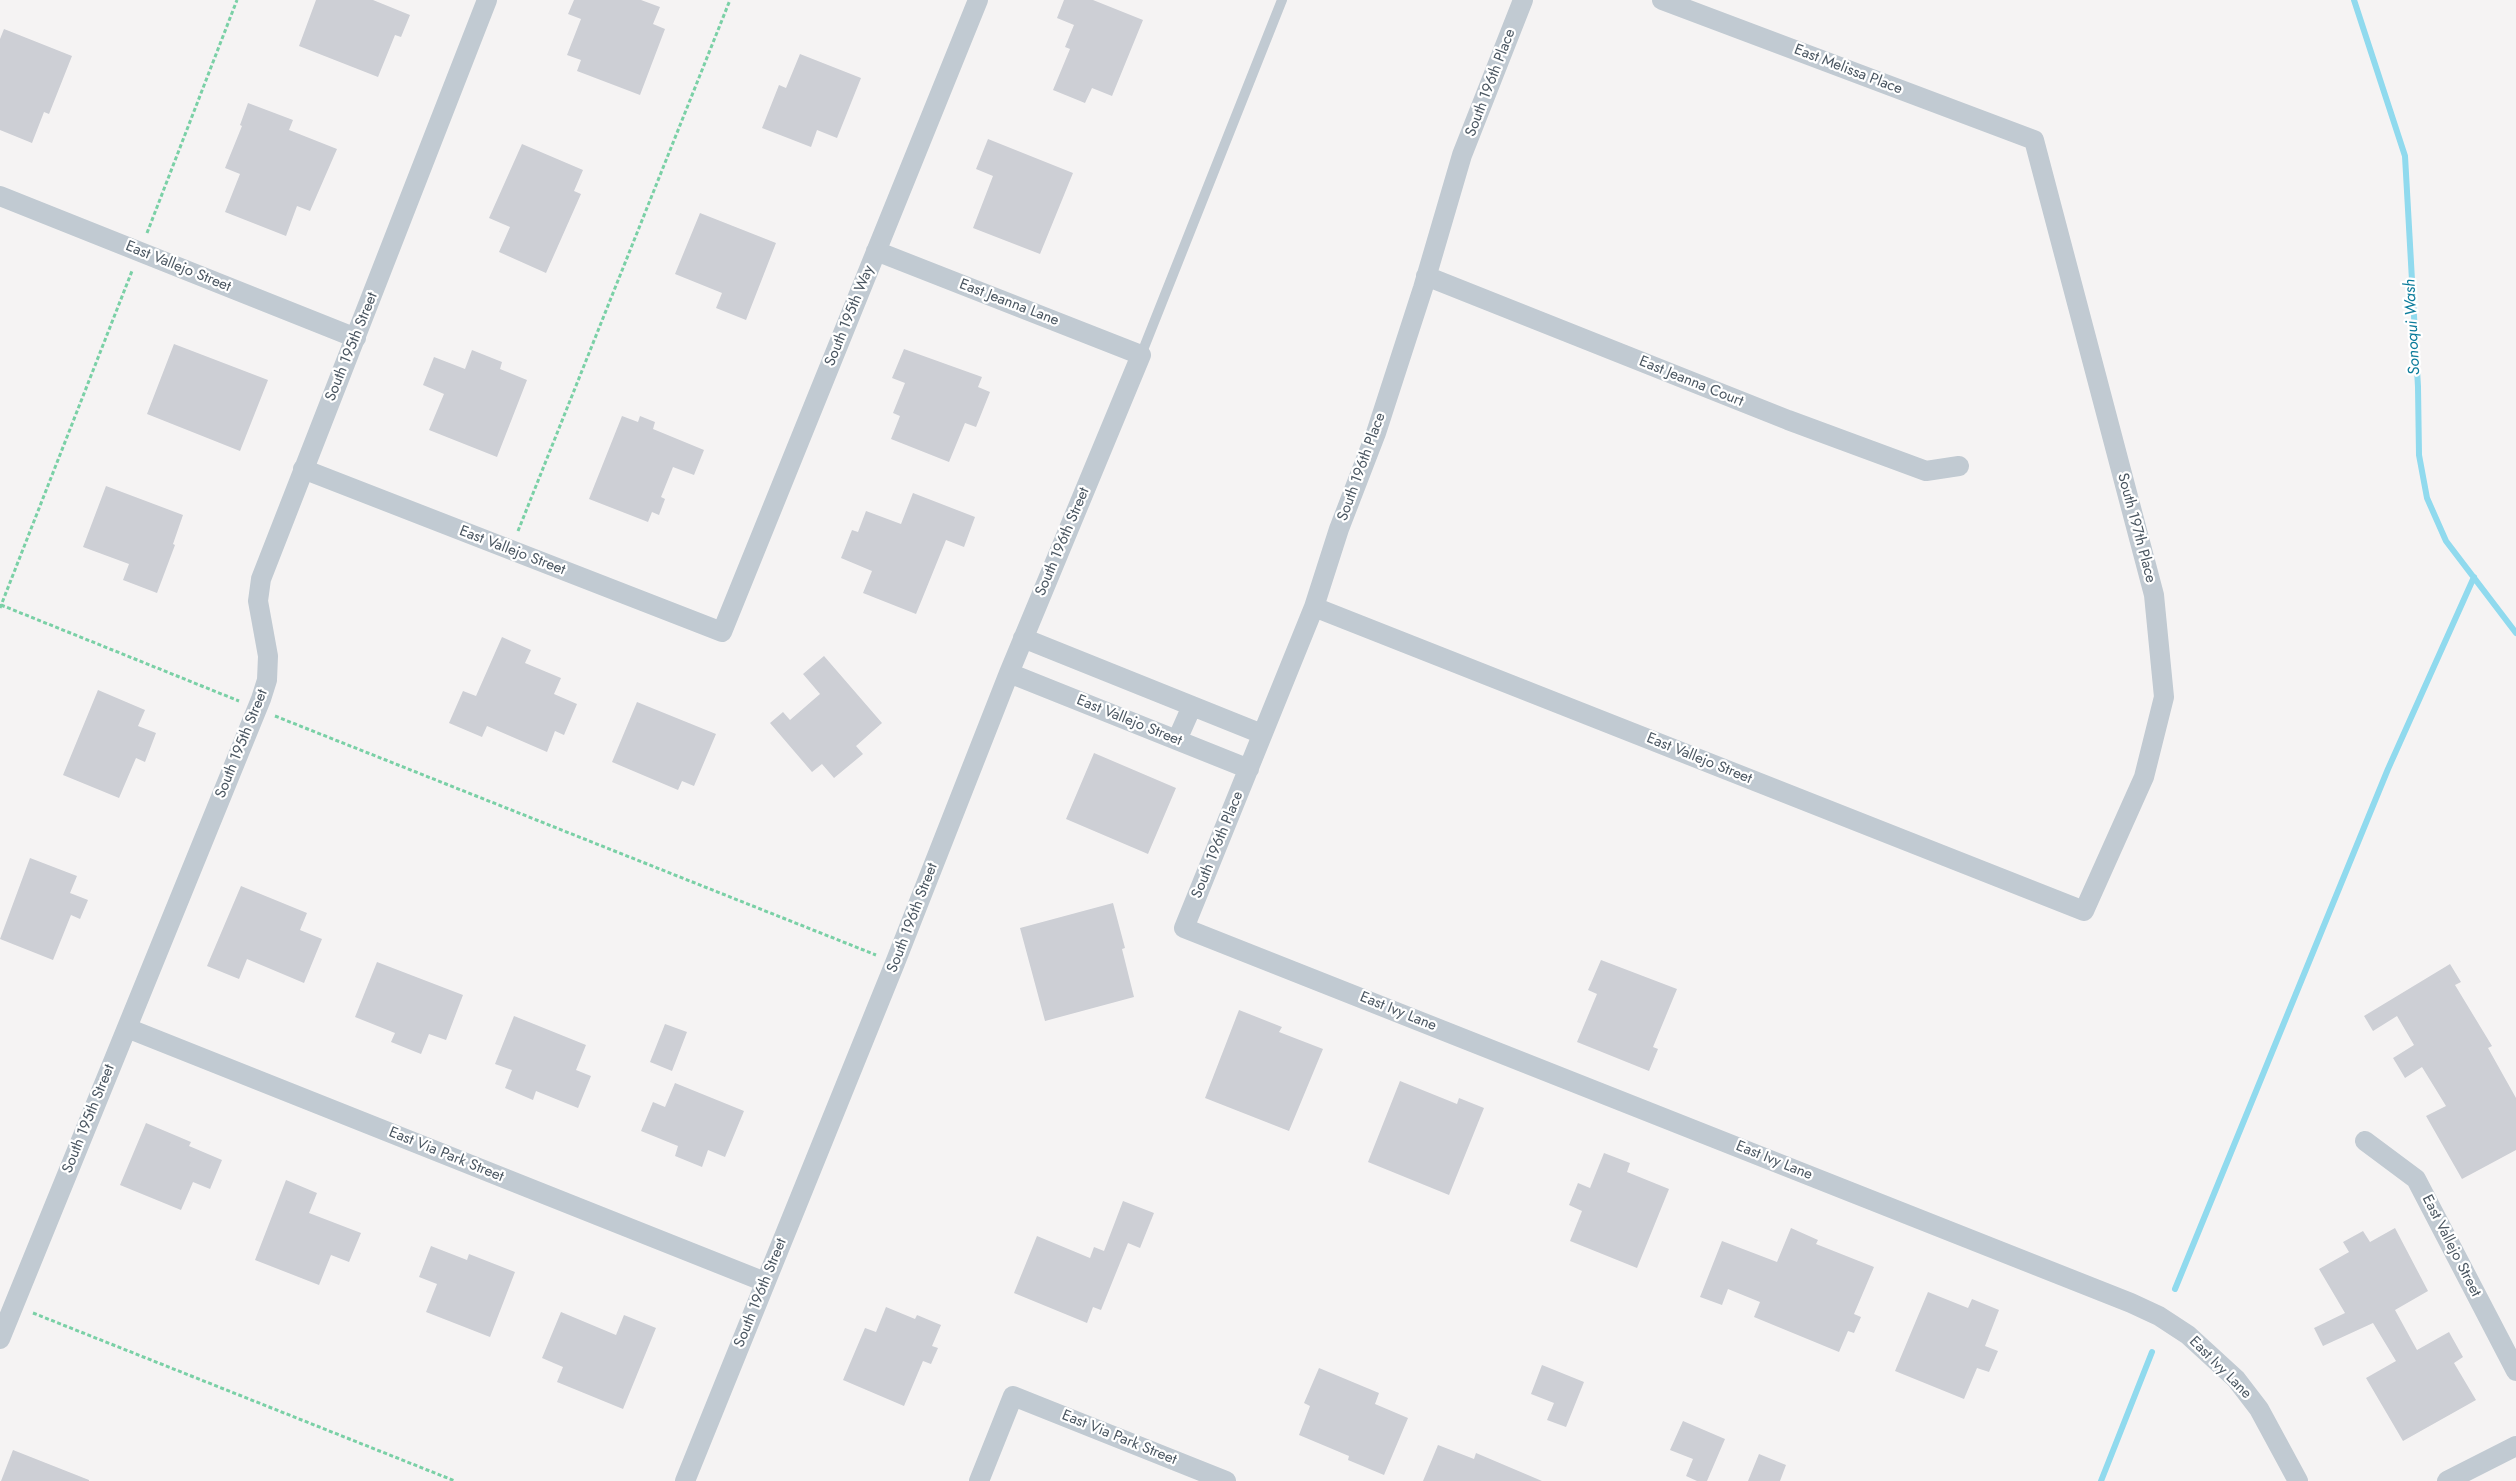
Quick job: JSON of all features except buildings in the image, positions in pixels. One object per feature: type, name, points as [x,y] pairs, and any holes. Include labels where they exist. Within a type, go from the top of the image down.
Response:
[{"type":"street","name":"South 195th Street","points":[[0,1339],[257,708],[268,672],[268,656],[258,601],[261,578],[487,0]]},
{"type":"street","name":"South 195th Way","points":[[722,632],[978,0]]},
{"type":"street","name":"South 196th Place","points":[[1184,928],[1314,607],[1339,529],[1376,433],[1462,155],[1523,0]]},
{"type":"street","name":"East Melissa Place","points":[[1662,0],[2034,140]]},
{"type":"street","name":"South 197th Place","points":[[2034,140],[2154,594],[2164,697],[2144,777],[2084,911]]},
{"type":"street","name":"East Vallejo Street","points":[[0,196],[356,338]]},
{"type":"street","name":"East Jeanna Lane","points":[[876,251],[1141,355]]},
{"type":"street","name":"East Jeanna Court","points":[[1426,276],[1788,420],[1926,471],[1959,466]]},
{"type":"street","name":"South 196th Street","points":[[685,1481],[895,963],[1008,673],[1141,355]]},
{"type":"street","name":"East Vallejo Street","points":[[303,469],[722,632]]},
{"type":"street","name":"East Vallejo Street","points":[[1314,607],[2084,911]]},
{"type":"street","points":[[1023,638],[1262,734]]},
{"type":"street","name":"East Vallejo Street","points":[[1008,673],[1249,769]]},
{"type":"street","points":[[1177,740],[1192,706]]},
{"type":"street","name":"East Ivy Lane","points":[[1184,928],[2131,1303],[2159,1316],[2188,1335],[2236,1379],[2259,1409],[2298,1481]]},
{"type":"street","name":"East Via Park Street","points":[[127,1028],[766,1282]]},
{"type":"street","name":"East Vallejo Street","points":[[2364,1141],[2416,1179],[2516,1371]]},
{"type":"street","name":"East Via Park Street","points":[[979,1481],[1013,1396],[1226,1481]]},
{"type":"street","points":[[2447,1481],[2516,1446]]},
{"type":"lane","points":[[1141,355],[1282,0]]},
{"type":"path","points":[[237,0],[0,607],[895,963]]},
{"type":"path","points":[[510,550],[730,0]]},
{"type":"path","points":[[14,1305],[455,1481]]},
{"type":"waterway","name":"Sonoqui Wash","points":[[2354,0],[2405,156],[2418,387],[2419,455],[2427,498],[2446,541],[2516,633]]},
{"type":"waterway","points":[[2175,1289],[2388,769],[2474,577]]},
{"type":"waterway","points":[[2101,1481],[2152,1352]]}]
